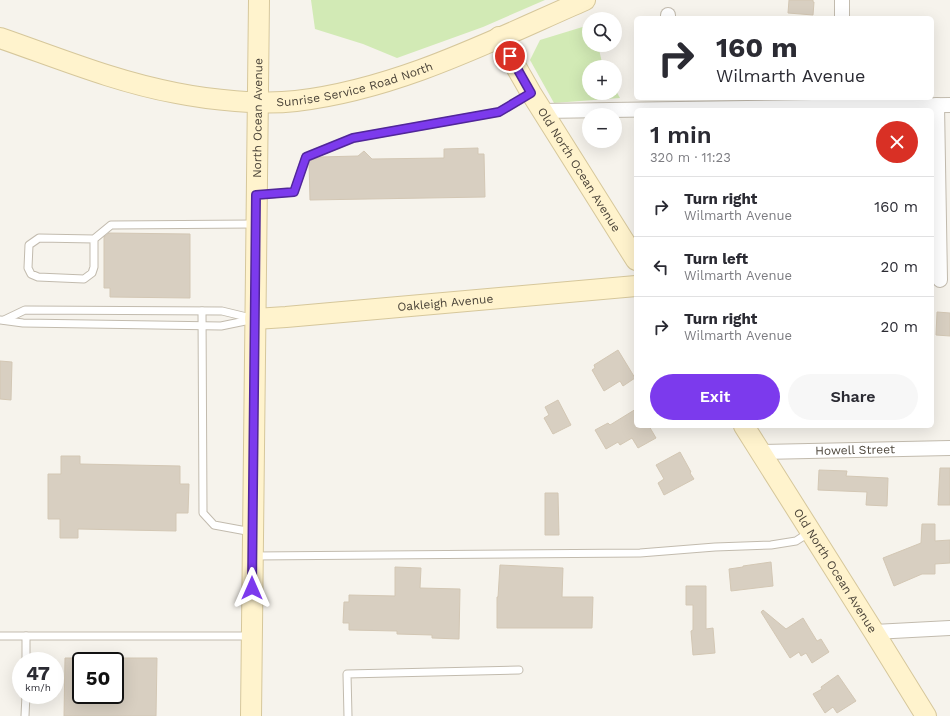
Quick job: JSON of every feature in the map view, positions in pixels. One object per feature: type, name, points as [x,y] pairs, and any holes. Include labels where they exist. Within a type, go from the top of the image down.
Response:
[{"type":"main road","name":"North Ocean Avenue","points":[[251,716],[258,0]]},
{"type":"main road","name":"Sunrise Service Road North","points":[[0,38],[149,87],[213,99],[257,102],[294,101],[366,88],[404,76],[585,0]]},
{"type":"main road","name":"Old North Ocean Avenue","points":[[499,37],[542,111],[634,257]]},
{"type":"main road","name":"Oakleigh Avenue","points":[[255,319],[634,286]]},
{"type":"main road","name":"Old North Ocean Avenue","points":[[745,428],[926,716]]},
{"type":"street","points":[[842,0],[842,16]]},
{"type":"street","points":[[542,111],[666,103],[842,102],[944,105],[941,280]]},
{"type":"street","name":"Howell Street","points":[[760,452],[950,448]]},
{"type":"street","points":[[874,632],[950,628]]},
{"type":"lane","points":[[256,195],[294,192],[306,157],[353,138],[499,112],[531,93]]},
{"type":"lane","points":[[94,239],[94,267],[92,273],[84,279],[38,277],[31,274],[28,268],[29,245],[39,238],[94,239],[111,225],[256,224]]},
{"type":"lane","points":[[2,320],[25,310],[222,311],[255,319]]},
{"type":"lane","points":[[202,311],[203,513],[214,525],[252,532]]},
{"type":"lane","points":[[2,320],[23,323],[222,326],[255,319]]},
{"type":"lane","points":[[252,556],[640,553],[715,547],[771,545],[796,541],[810,532]]},
{"type":"lane","points":[[0,636],[251,636]]},
{"type":"lane","points":[[26,636],[26,652]]},
{"type":"lane","points":[[348,716],[347,674],[519,670]]},
{"type":"lane","points":[[25,716],[26,704]]},
{"type":"green space","points":[[311,0],[545,0],[483,27],[397,58],[363,44],[315,29]]},
{"type":"green space","points":[[582,27],[582,52],[600,52],[601,60],[582,60],[582,100],[594,100],[554,103],[530,60],[540,40]]},
{"type":"building","points":[[789,0],[813,0],[813,15],[788,13]]},
{"type":"building","points":[[478,148],[478,154],[484,154],[485,197],[310,200],[309,162],[319,157],[358,156],[364,151],[372,159],[444,158],[444,149]]},
{"type":"building","points":[[109,233],[190,234],[190,298],[110,297],[110,288],[104,288],[104,237]]},
{"type":"building","points":[[937,312],[950,313],[950,336],[936,335]]},
{"type":"building","points":[[618,350],[634,379],[623,386],[620,381],[604,391],[592,370],[595,368],[594,365]]},
{"type":"building","points":[[0,361],[12,362],[11,400],[0,399]]},
{"type":"building","points":[[558,400],[571,425],[553,434],[544,418],[549,415],[545,407]]},
{"type":"building","points":[[634,410],[634,428],[650,428],[656,438],[638,448],[632,438],[620,445],[618,442],[606,449],[595,430],[608,423],[610,425]]},
{"type":"building","points":[[680,452],[694,479],[664,495],[658,483],[664,479],[656,465]]},
{"type":"building","points":[[61,456],[80,456],[80,464],[180,466],[180,484],[189,484],[188,513],[176,513],[176,531],[78,529],[78,538],[60,538],[60,519],[48,519],[48,474],[61,474]]},
{"type":"building","points":[[940,468],[950,468],[950,505],[938,505]]},
{"type":"building","points":[[819,470],[847,471],[846,476],[888,478],[887,506],[866,505],[867,492],[818,490]]},
{"type":"building","points":[[545,493],[558,493],[559,535],[545,535]]},
{"type":"building","points":[[922,524],[935,524],[935,541],[950,540],[950,563],[935,564],[935,574],[922,574],[894,586],[883,558],[921,543]]},
{"type":"building","points":[[771,562],[773,586],[731,591],[729,569]]},
{"type":"building","points":[[500,565],[563,568],[562,597],[593,597],[592,628],[497,628],[497,597]]},
{"type":"building","points":[[395,567],[421,568],[420,588],[460,589],[459,639],[432,638],[432,635],[397,634],[397,631],[349,630],[349,623],[343,623],[344,602],[349,602],[349,595],[395,596]]},
{"type":"building","points":[[686,586],[706,586],[706,629],[713,628],[715,653],[693,655],[691,631],[693,630],[693,605],[686,605]]},
{"type":"building","points":[[763,610],[786,629],[803,618],[817,641],[821,639],[829,652],[812,663],[806,653],[801,656],[799,652],[790,658],[761,612]]},
{"type":"building","points":[[65,658],[72,658],[72,704],[124,704],[124,658],[157,658],[156,716],[64,716]]},
{"type":"building","points":[[838,675],[856,701],[837,713],[833,707],[825,713],[813,694],[822,689],[821,687]]},
{"type":"route","points":[[252,588],[256,195],[294,192],[306,157],[353,138],[499,112],[531,93],[510,56]]}]
